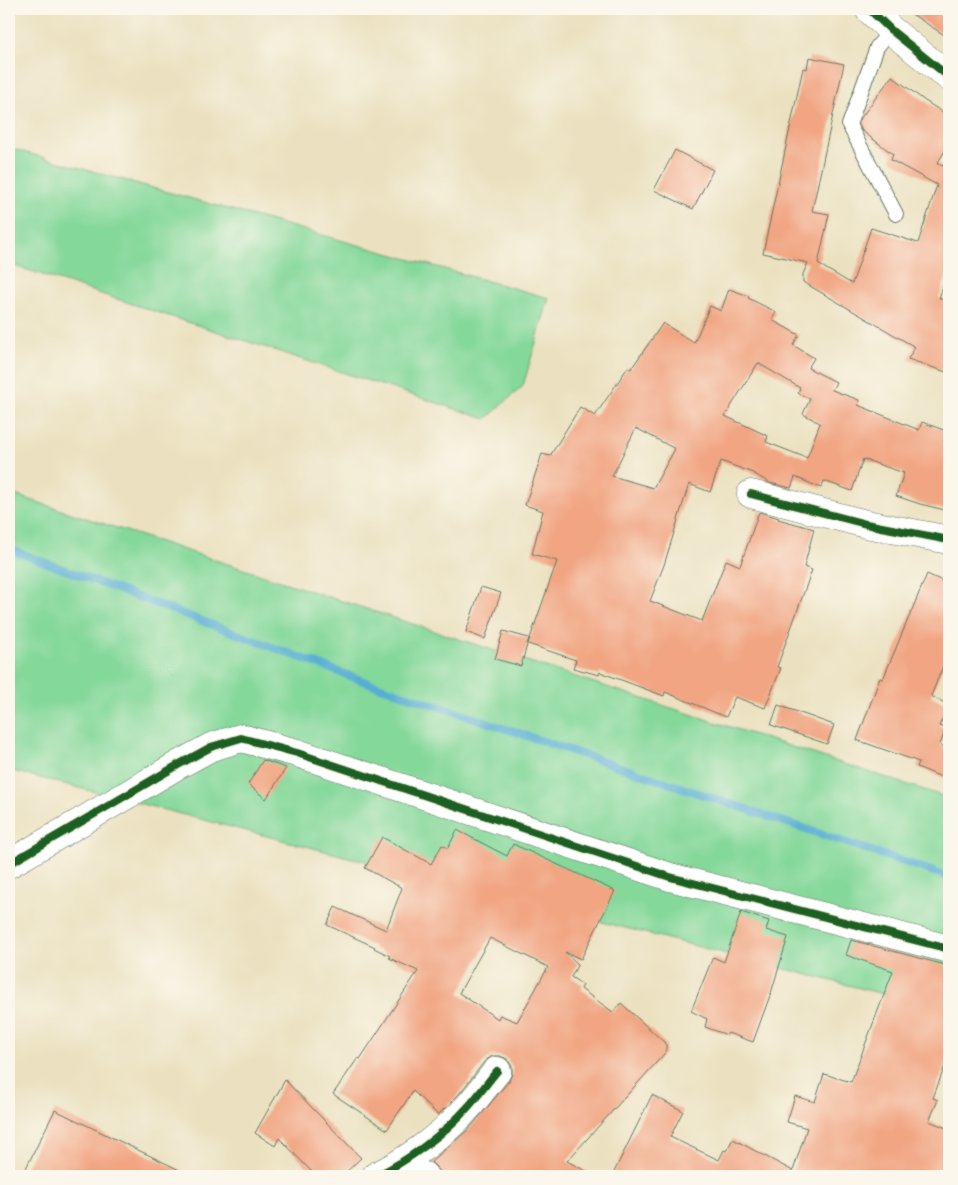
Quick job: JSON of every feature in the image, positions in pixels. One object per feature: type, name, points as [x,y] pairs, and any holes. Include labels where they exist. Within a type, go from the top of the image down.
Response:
[{"type":"street","points":[[869,9],[891,30],[949,77]]},
{"type":"street","points":[[751,494],[866,524],[949,540]]},
{"type":"street","points":[[9,864],[178,764],[212,747],[241,738],[297,753],[670,877],[949,949]]},
{"type":"street","points":[[388,1171],[437,1135],[467,1108],[497,1071]]},
{"type":"street","points":[[388,1171],[424,1176]]},
{"type":"lane","points":[[891,30],[877,46],[849,125],[896,214]]},
{"type":"green space","points":[[9,148],[549,298],[523,386],[486,419],[9,264]]},
{"type":"green space","points":[[9,493],[949,798],[949,1011],[9,770]]},
{"type":"building","points":[[904,9],[949,9],[949,38]]},
{"type":"building","points":[[809,57],[844,64],[812,211],[829,214],[818,264],[852,284],[871,228],[918,243],[937,185],[891,160],[893,154],[862,131],[859,124],[860,119],[892,76],[925,101],[949,116],[949,144],[937,164],[944,166],[945,161],[949,161],[949,269],[939,298],[949,302],[949,373],[908,359],[915,347],[803,282],[803,274],[808,263],[763,253],[803,68],[807,69]]},
{"type":"building","points":[[675,150],[713,170],[693,209],[654,190]]},
{"type":"building","points":[[729,289],[749,296],[748,298],[776,312],[772,320],[799,335],[793,345],[814,358],[808,368],[836,382],[832,390],[859,400],[858,405],[919,430],[922,422],[949,432],[949,511],[896,496],[904,473],[863,459],[852,491],[824,481],[821,488],[795,477],[791,488],[770,483],[753,473],[721,461],[710,492],[689,484],[664,565],[650,601],[702,621],[726,560],[740,566],[759,512],[814,529],[804,567],[812,570],[777,667],[781,668],[765,708],[735,697],[726,717],[665,692],[664,696],[600,672],[599,675],[573,668],[576,660],[528,644],[557,561],[532,554],[543,511],[525,505],[542,454],[550,456],[580,407],[595,416],[628,367],[631,369],[663,323],[694,343],[710,306],[721,311]],"holes":[[[758,363],[800,388],[798,393],[810,399],[803,414],[820,423],[807,458],[766,442],[768,436],[725,416]],[[636,428],[675,449],[653,488],[612,476]]]},
{"type":"building","points":[[927,574],[949,584],[949,651],[931,696],[949,705],[939,726],[946,728],[940,745],[949,749],[949,780],[917,767],[919,762],[857,740],[880,678],[883,679]]},
{"type":"building","points":[[481,587],[501,593],[485,639],[466,632]]},
{"type":"building","points":[[503,631],[529,638],[521,666],[495,659]]},
{"type":"building","points":[[778,705],[834,725],[827,744],[771,725]]},
{"type":"building","points":[[263,760],[286,768],[266,799],[248,784]]},
{"type":"building","points":[[457,830],[507,856],[513,844],[615,891],[581,959],[565,952],[578,964],[571,977],[583,985],[581,989],[613,1012],[621,1003],[666,1044],[666,1052],[567,1161],[595,1176],[445,1176],[431,1162],[470,1128],[509,1081],[512,1074],[512,1066],[507,1059],[500,1056],[492,1056],[485,1061],[460,1093],[438,1115],[413,1091],[387,1130],[333,1094],[358,1058],[360,1059],[418,971],[389,958],[390,956],[375,947],[327,925],[335,907],[386,930],[402,888],[365,868],[382,837],[431,864],[442,845],[448,848]],"holes":[[[490,938],[548,967],[517,1022],[500,1015],[498,1019],[459,993]]]},
{"type":"building","points":[[741,912],[769,921],[766,930],[788,937],[772,990],[753,1042],[705,1027],[707,1019],[691,1011],[713,957],[724,962]]},
{"type":"building","points":[[851,940],[949,966],[949,1055],[933,1098],[938,1100],[929,1121],[949,1129],[949,1162],[944,1176],[612,1176],[652,1095],[683,1111],[670,1137],[719,1160],[733,1139],[793,1171],[807,1128],[787,1122],[795,1096],[815,1102],[824,1074],[851,1082],[893,971],[846,955]]},
{"type":"building","points":[[285,1080],[361,1158],[342,1176],[316,1176],[279,1138],[275,1146],[255,1133]]},
{"type":"building","points":[[55,1110],[192,1176],[22,1176]]},
{"type":"waterway","points":[[9,549],[366,682],[949,877]]},
{"type":"cycle path","points":[[869,9],[891,30],[949,77]]},
{"type":"cycle path","points":[[751,494],[866,524],[949,540]]},
{"type":"cycle path","points":[[9,864],[211,747],[241,738],[297,753],[670,877],[949,949]]},
{"type":"cycle path","points":[[376,1176],[425,1146],[448,1127],[472,1103],[497,1071]]}]
